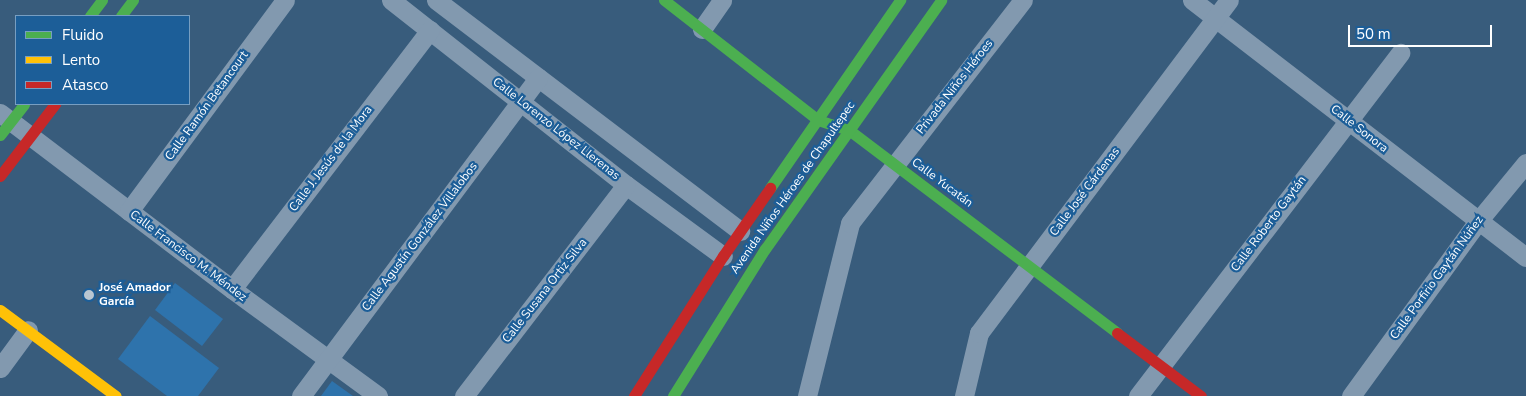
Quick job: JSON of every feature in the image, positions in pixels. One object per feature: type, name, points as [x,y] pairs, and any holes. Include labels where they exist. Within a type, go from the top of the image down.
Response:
[{"type":"street","points":[[91,15],[102,0]]},
{"type":"street","points":[[122,15],[133,0]]},
{"type":"street","name":"Calle Ramón Betancourt","points":[[129,211],[285,0]]},
{"type":"street","name":"Calle Lorenzo López Llerenas","points":[[390,0],[626,185],[723,256]]},
{"type":"street","points":[[436,0],[740,231]]},
{"type":"street","name":"Calle Yucatán","points":[[664,0],[818,120],[849,130],[1200,396]]},
{"type":"street","points":[[702,29],[722,0]]},
{"type":"street","name":"Avenida Niños Héroes de Chapultepec","points":[[634,396],[723,256],[900,0]]},
{"type":"street","name":"Avenida Niños Héroes de Chapultepec","points":[[678,394],[765,249],[941,0]]},
{"type":"street","name":"Privada Niños Héroes","points":[[807,396],[850,223],[1023,0]]},
{"type":"street","name":"Calle Sonora","points":[[1192,0],[1526,257]]},
{"type":"street","name":"Calle José Cárdenas","points":[[964,396],[979,333],[1229,0]]},
{"type":"street","name":"Calle J. Jesús de la Mora","points":[[232,289],[430,30]]},
{"type":"street","name":"Calle Roberto Gaytán","points":[[1138,396],[1400,53]]},
{"type":"street","name":"Calle Agustín González Villalobos","points":[[301,396],[538,78]]},
{"type":"street","points":[[3,123],[23,105]]},
{"type":"street","points":[[0,176],[54,105]]},
{"type":"street","name":"Calle Francisco M. Méndez","points":[[3,123],[30,137],[378,396]]},
{"type":"street","name":"Calle Porfirio Gaytán Núñez","points":[[1351,396],[1479,220],[1526,163]]},
{"type":"street","name":"Calle Susana Ortiz Silva","points":[[464,396],[626,185]]},
{"type":"street","points":[[0,310],[116,396]]},
{"type":"street","points":[[0,368],[28,330]]},
{"type":"shaded area","points":[[175,283],[223,319],[202,346],[155,310]]},
{"type":"shaded area","points":[[150,316],[219,368],[198,396],[167,396],[118,359]]},
{"type":"shaded area","points":[[332,381],[353,396],[321,396]]},
{"type":"traffic: fast","points":[[91,15],[102,0]]},
{"type":"traffic: fast","points":[[122,15],[133,0]]},
{"type":"traffic: fast","points":[[664,0],[818,120],[849,130],[1117,333]]},
{"type":"traffic: fast","points":[[770,188],[900,0]]},
{"type":"traffic: fast","points":[[673,396],[765,249],[941,0]]},
{"type":"traffic: fast","points":[[0,135],[23,105]]},
{"type":"traffic: slow","points":[[0,310],[116,396]]},
{"type":"traffic: jam","points":[[0,176],[54,105]]},
{"type":"traffic: jam","points":[[634,396],[723,256],[770,188]]},
{"type":"traffic: jam","points":[[1117,333],[1201,396]]},
{"type":"place","name":"José Amador García","points":[[89,295]]}]
